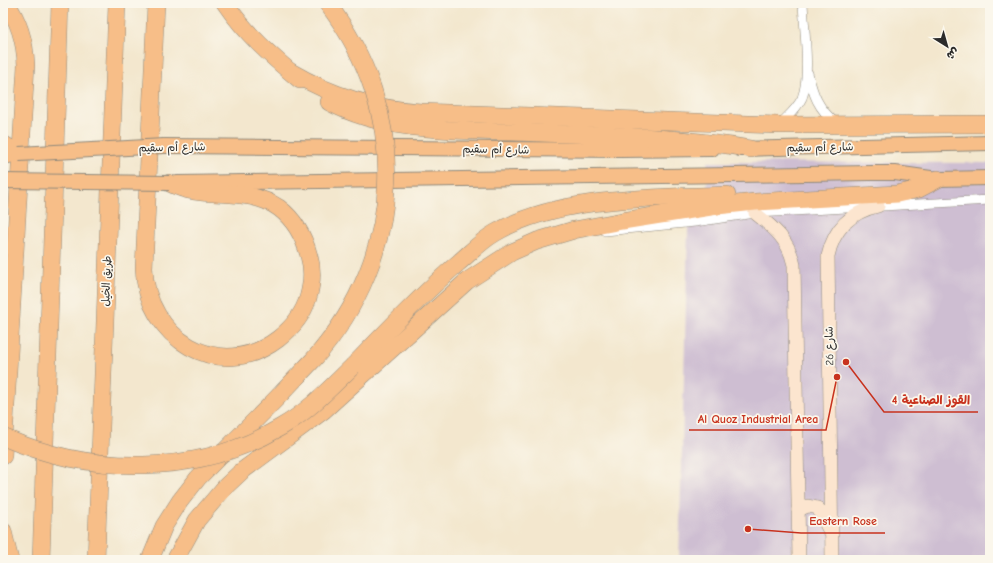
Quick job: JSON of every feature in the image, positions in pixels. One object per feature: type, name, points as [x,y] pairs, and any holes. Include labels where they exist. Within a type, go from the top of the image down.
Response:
[{"type":"highway","points":[[3,456],[18,222],[25,50],[18,22],[6,3]]},
{"type":"highway","points":[[41,560],[60,3]]},
{"type":"highway","name":"طريق الخيل","points":[[96,560],[117,3]]},
{"type":"highway","points":[[156,3],[144,268],[147,296],[154,312],[164,326],[181,342],[202,352],[223,356],[244,354],[265,347],[274,342],[298,319],[309,293],[310,260],[296,225],[278,207],[258,198],[232,193],[194,191],[169,183]]},
{"type":"highway","points":[[225,3],[248,34],[290,72],[314,91],[341,108],[356,115],[390,124],[442,129],[683,139],[751,149]]},
{"type":"highway","points":[[150,560],[164,526],[180,501],[198,478],[271,405],[314,358],[346,317],[369,271],[382,228],[387,184],[385,140],[375,92],[359,54],[338,18],[327,3]]},
{"type":"highway","points":[[290,72],[313,85],[342,97],[376,106],[406,111],[779,125],[990,124]]},
{"type":"highway","points":[[3,144],[11,155]]},
{"type":"highway","points":[[175,560],[197,520],[225,487],[242,471],[333,403],[467,281],[512,252],[537,241],[574,230],[616,222],[716,206],[897,194],[919,189],[932,178]]},
{"type":"highway","points":[[3,437],[49,454],[96,463],[155,465],[194,459],[234,448],[281,427],[308,408],[353,366],[422,295],[477,247],[499,231],[540,214],[572,207],[626,200],[893,188],[910,185],[932,178]]},
{"type":"highway","points":[[3,296],[10,245],[18,222]]},
{"type":"highway","points":[[3,531],[10,560]]},
{"type":"main road","name":"شارع أم سقيم","points":[[11,155],[164,146],[622,150],[751,149],[990,143]]},
{"type":"main road","points":[[3,181],[169,183],[820,173],[895,173],[932,178],[990,178]]},
{"type":"main road","name":"شارع 26","points":[[832,560],[828,256],[833,240],[841,226],[858,213],[878,206]]},
{"type":"main road","points":[[755,213],[783,238],[790,249],[794,265],[799,560]]},
{"type":"main road","points":[[798,510],[808,506],[818,508],[832,536]]},
{"type":"street","points":[[779,125],[793,112],[804,92],[806,64],[803,3]]},
{"type":"street","points":[[806,64],[815,100],[824,112],[839,125]]},
{"type":"street","points":[[574,230],[591,232],[623,230],[755,213],[990,200]]},
{"type":"shaded area","points":[[708,162],[990,163],[990,560],[679,560],[689,195],[707,194]]},
{"type":"place","name":"القوز الصناعية 4","points":[[846,362]]},
{"type":"place","name":"Al Quoz Industrial Area","points":[[837,377]]},
{"type":"place","name":"Eastern Rose","points":[[748,529]]}]
